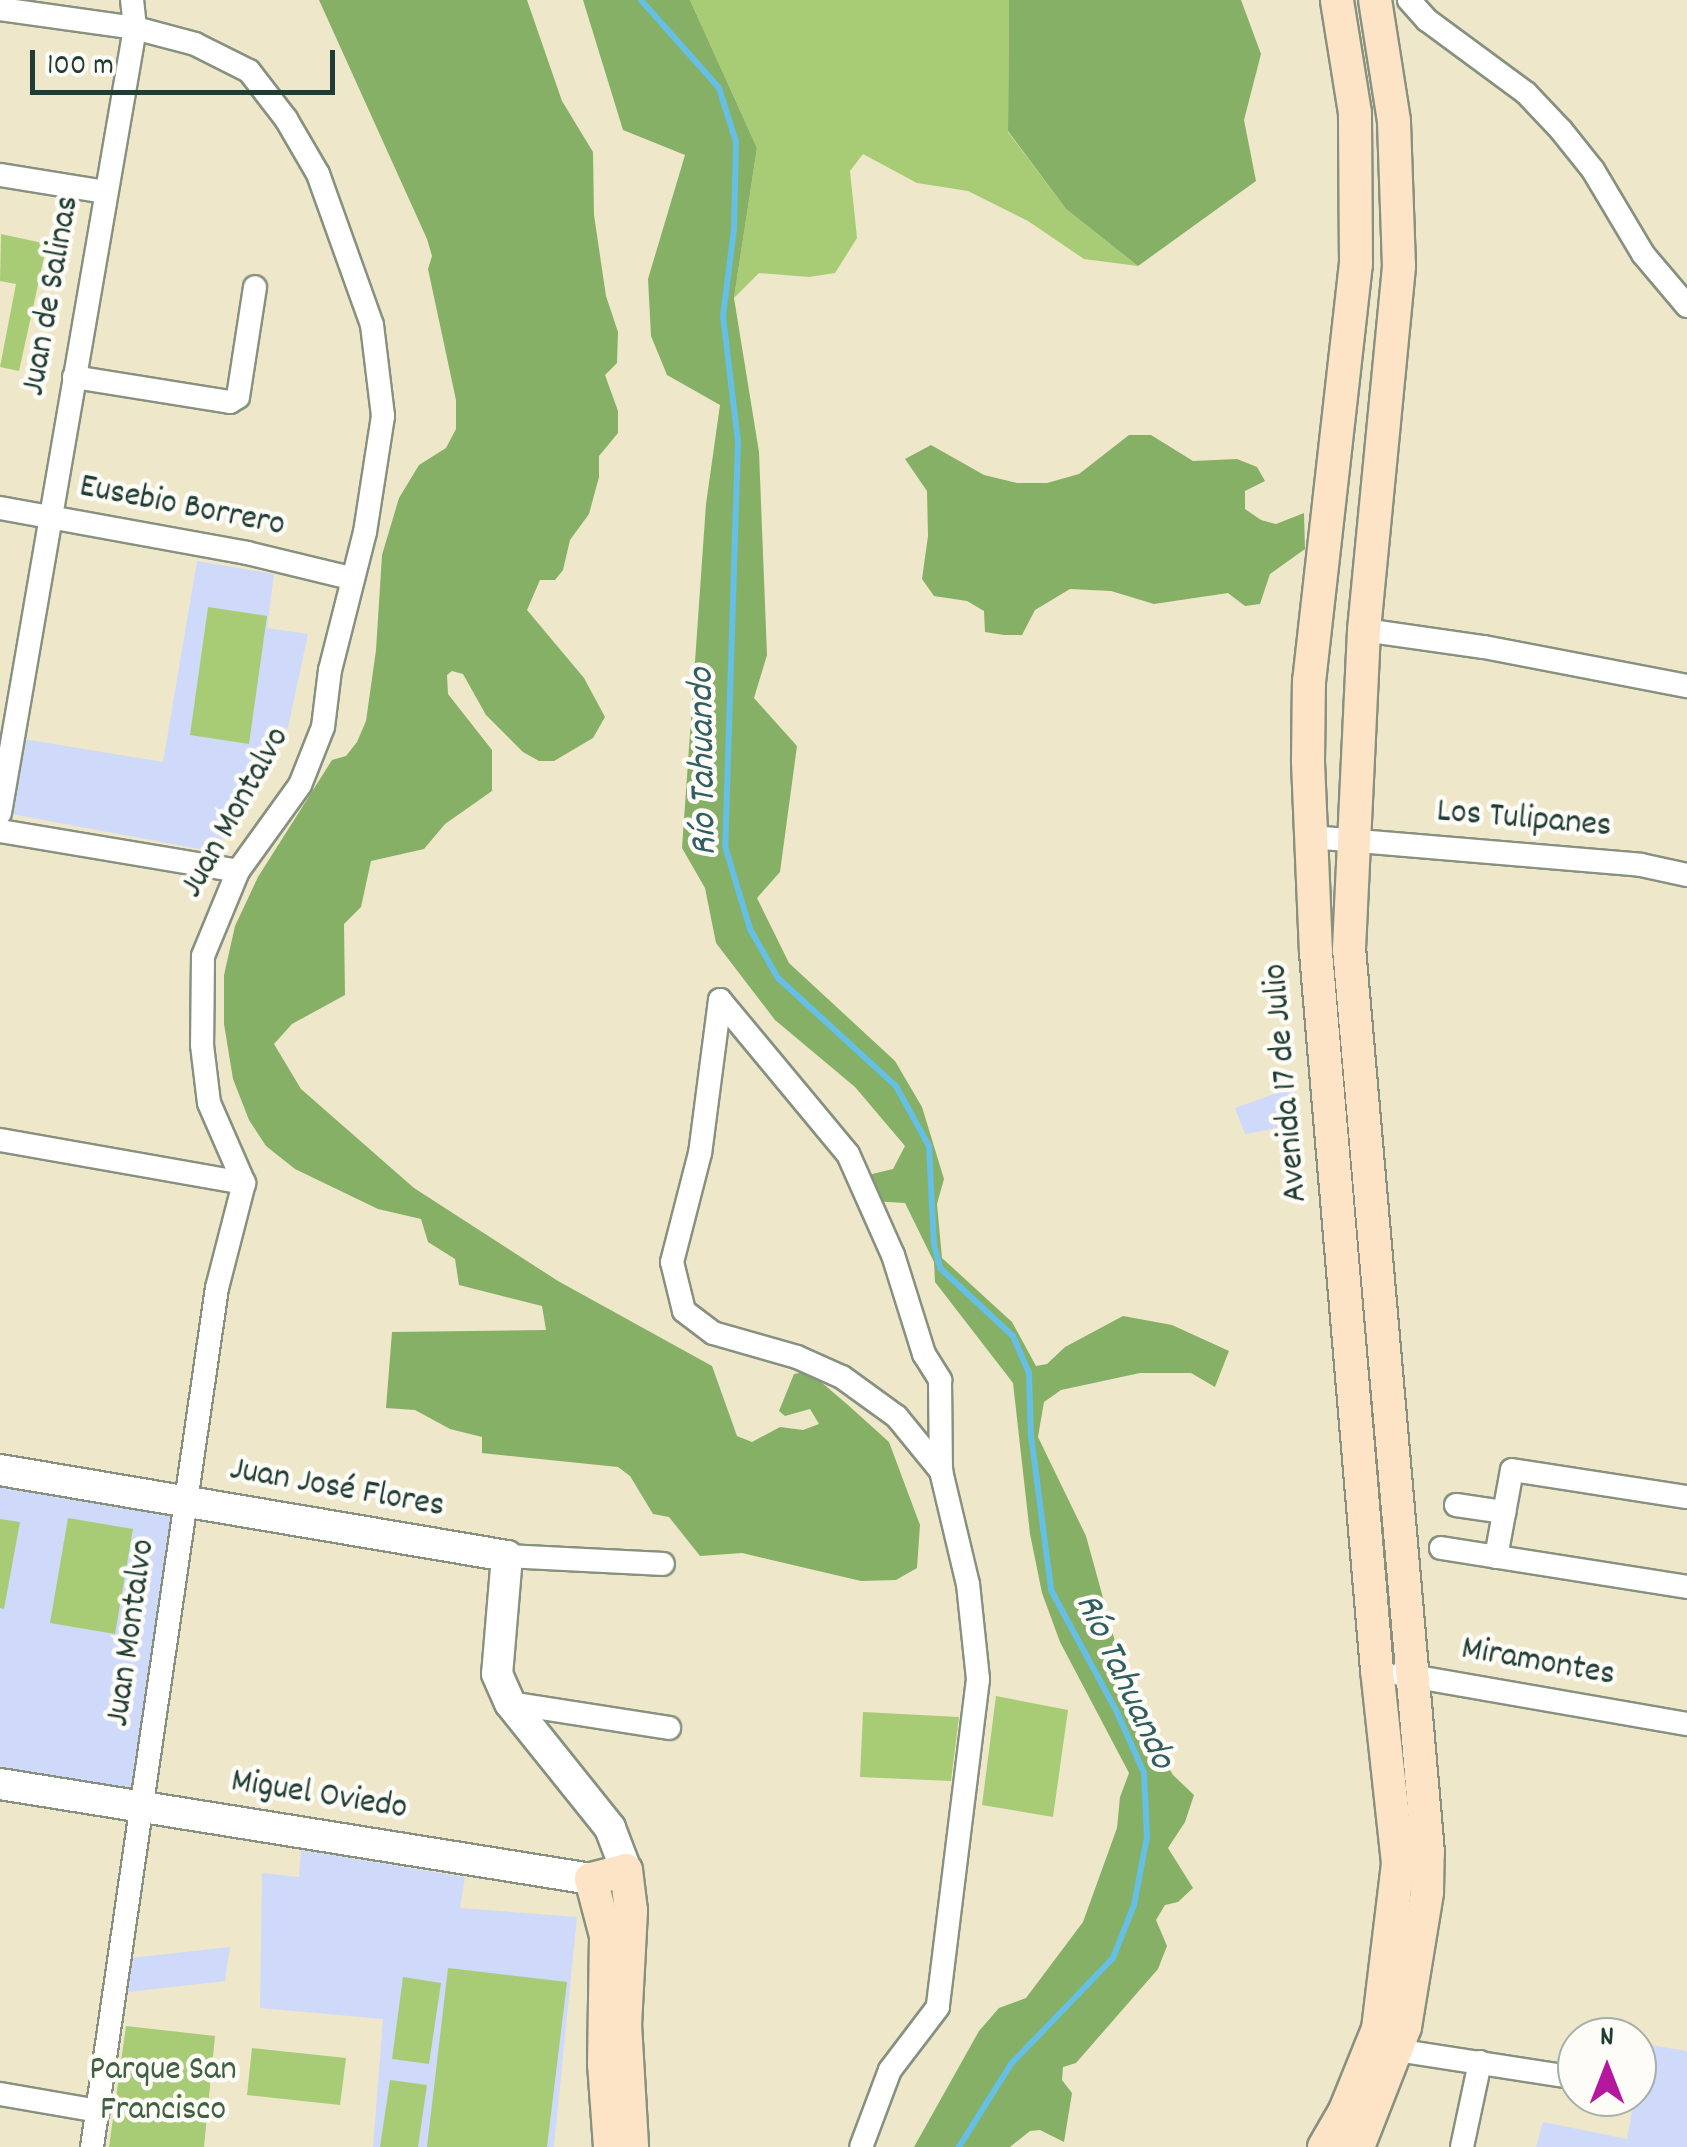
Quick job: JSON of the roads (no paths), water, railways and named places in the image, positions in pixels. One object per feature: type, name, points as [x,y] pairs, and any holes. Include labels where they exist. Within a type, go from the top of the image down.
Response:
[{"type":"main road","name":"Avenida 17 de Julio","points":[[1338,0],[1355,113],[1356,264],[1309,682],[1310,837],[1393,1673],[1428,1853],[1427,1892],[1404,2027],[1358,2147]]},
{"type":"main road","name":"Avenida 17 de Julio","points":[[1324,2147],[1344,2113],[1378,2029],[1398,1891],[1393,1673],[1348,950],[1364,630],[1399,266],[1394,121],[1374,0]]},
{"type":"main road","name":"Miguel Oviedo","points":[[591,1879],[626,1870]]},
{"type":"main road","points":[[626,1870],[631,1911],[625,2024],[632,2147]]},
{"type":"main road","points":[[591,1879],[606,1936],[604,2064],[610,2147]]},
{"type":"street","name":"Juan de Salinas","points":[[0,813],[135,28],[132,0]]},
{"type":"street","points":[[1409,0],[1426,20],[1526,94],[1561,130],[1593,170],[1643,254],[1687,306]]},
{"type":"street","name":"Juan Montalvo","points":[[0,9],[135,28],[195,44],[248,71],[286,119],[318,174],[372,325],[383,416],[364,532],[350,578],[323,727],[300,785],[238,870],[203,956],[200,986],[209,1104],[244,1183],[217,1288],[92,2147]]},
{"type":"street","points":[[0,175],[105,192]]},
{"type":"street","points":[[74,376],[230,402],[238,397],[255,287]]},
{"type":"street","name":"Eusebio Borrero","points":[[0,508],[247,554],[350,578]]},
{"type":"street","points":[[1364,630],[1484,647],[1687,686]]},
{"type":"street","points":[[0,831],[238,870]]},
{"type":"street","name":"Los Tulipanes","points":[[1310,837],[1641,864],[1687,875]]},
{"type":"street","points":[[860,2147],[890,2070],[938,2008],[952,1921],[978,1679],[968,1584],[941,1470],[940,1380],[924,1354],[893,1256],[848,1154],[720,1000],[700,1153],[672,1262],[684,1311],[714,1333],[796,1357],[842,1377],[897,1416],[941,1470]]},
{"type":"street","points":[[0,1140],[244,1183]]},
{"type":"street","points":[[1496,1557],[1510,1474],[1518,1468],[1687,1497]]},
{"type":"street","name":"Juan José Flores","points":[[0,1470],[507,1556],[663,1564]]},
{"type":"street","points":[[1456,1504],[1504,1512]]},
{"type":"street","points":[[1441,1548],[1687,1588]]},
{"type":"street","points":[[507,1556],[496,1659],[510,1703],[610,1828],[626,1870]]},
{"type":"street","name":"Miramontes","points":[[1393,1673],[1687,1724]]},
{"type":"street","points":[[510,1703],[669,1728]]},
{"type":"street","name":"Miguel Oviedo","points":[[0,1784],[591,1879]]},
{"type":"street","points":[[1396,2050],[1557,2075]]},
{"type":"street","points":[[1462,2147],[1480,2062]]},
{"type":"street","points":[[0,2094],[98,2110]]},
{"type":"waterway","name":"Río Tahuando","points":[[641,0],[719,88],[736,142],[734,229],[723,316],[738,441],[725,846],[750,929],[778,978],[896,1086],[929,1146],[934,1245],[940,1268],[1013,1336],[1029,1373],[1031,1435],[1051,1590],[1116,1710],[1144,1773],[1147,1837],[1134,1905],[1113,1958],[1011,2064],[959,2147]]},
{"type":"park label","name":"Parque San Francisco","points":[[163,2091]]}]
